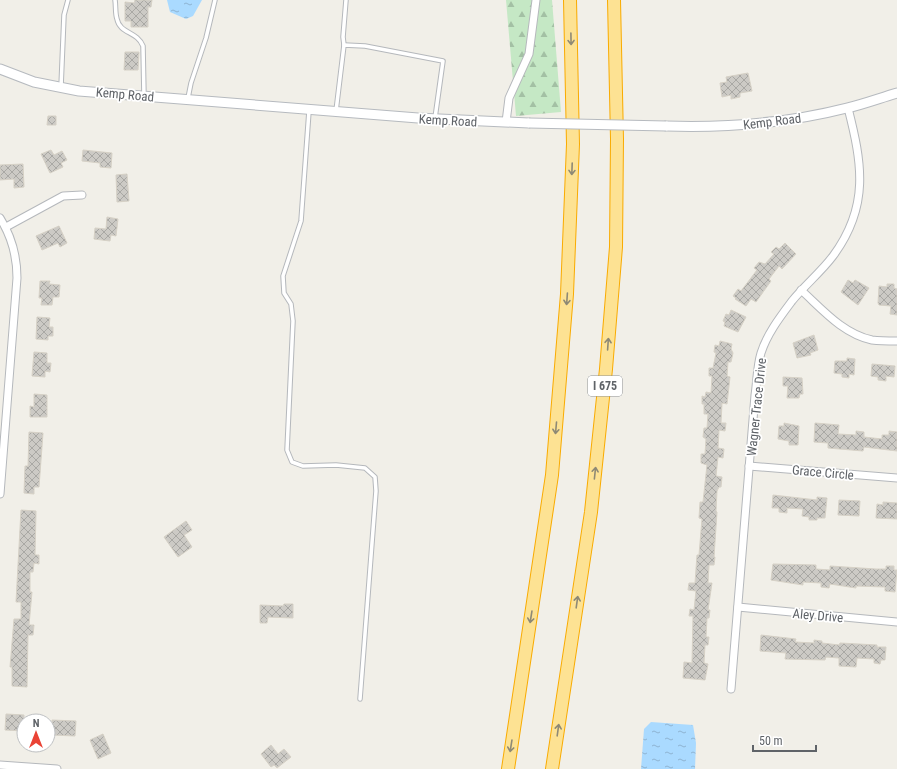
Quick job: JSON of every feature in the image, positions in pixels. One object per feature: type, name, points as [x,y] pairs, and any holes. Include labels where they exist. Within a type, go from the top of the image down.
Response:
[{"type":"highway","points":[[508,769],[552,475],[566,302],[573,144],[570,0]]},
{"type":"highway","name":"I 675","points":[[552,769],[591,512],[606,369],[616,247],[617,139],[614,0]]},
{"type":"main road","name":"Kemp Road","points":[[0,69],[34,82],[61,88],[435,120],[529,123],[706,127],[753,124],[807,117],[848,108],[897,93]]},
{"type":"street","points":[[506,122],[508,98],[529,54],[536,0]]},
{"type":"street","name":"Wagner Trace Drive","points":[[731,689],[755,395],[761,353],[775,324],[801,290],[832,257],[846,238],[855,214],[860,191],[861,170],[858,148],[848,108]]},
{"type":"street","points":[[6,227],[62,196],[82,195]]},
{"type":"street","points":[[0,218],[6,227],[15,251],[17,278],[0,494]]},
{"type":"street","points":[[801,290],[841,327],[872,340],[897,341]]},
{"type":"street","name":"Grace Circle","points":[[750,466],[897,478]]},
{"type":"street","name":"Aley Drive","points":[[738,607],[897,622]]},
{"type":"street","points":[[0,765],[57,769]]},
{"type":"lane","points":[[61,88],[64,15],[68,0]]},
{"type":"lane","points":[[115,0],[117,20],[120,27],[140,39],[143,46],[144,96]]},
{"type":"lane","points":[[188,100],[191,83],[206,38],[215,0]]},
{"type":"lane","points":[[336,112],[344,45],[343,37],[346,0]]},
{"type":"lane","points":[[344,45],[365,46],[443,61],[435,120]]},
{"type":"lane","points":[[309,110],[300,221],[283,276],[284,292],[291,304],[293,321],[287,450],[292,462],[303,466],[336,465],[365,468],[375,477],[376,499],[363,678],[360,699]]},
{"type":"green space","points":[[506,0],[552,0],[561,112],[516,116]]},
{"type":"water","points":[[167,0],[202,0],[193,16],[186,19],[170,12]]},
{"type":"water","points":[[651,722],[693,725],[696,743],[695,769],[641,769],[644,729]]},
{"type":"building","points":[[135,0],[152,0],[151,7],[148,7],[148,27],[131,27],[131,21],[125,21],[125,2],[134,3]]},
{"type":"building","points":[[125,52],[139,52],[138,70],[124,70]]},
{"type":"building","points":[[748,73],[752,91],[740,93],[740,97],[731,99],[731,95],[722,97],[720,83],[727,82],[726,77]]},
{"type":"building","points":[[48,116],[56,116],[56,125],[47,125]]},
{"type":"building","points":[[51,150],[54,155],[62,151],[67,160],[61,163],[63,167],[50,173],[41,154]]},
{"type":"building","points":[[83,150],[112,153],[111,168],[100,167],[100,163],[82,161]]},
{"type":"building","points":[[23,164],[24,187],[14,188],[14,179],[0,180],[0,165]]},
{"type":"building","points":[[127,174],[129,201],[117,202],[116,175]]},
{"type":"building","points":[[107,217],[118,219],[116,236],[111,235],[110,241],[94,239],[95,228],[106,229]]},
{"type":"building","points":[[59,226],[67,243],[60,247],[58,243],[42,250],[36,236]]},
{"type":"building","points":[[785,243],[796,254],[782,269],[779,266],[769,279],[771,281],[756,302],[751,299],[746,306],[735,299],[736,298],[733,296],[738,289],[741,291],[757,270],[754,268],[759,262],[765,264],[774,254],[771,252],[776,247],[779,249]]},
{"type":"building","points":[[848,280],[853,283],[855,280],[869,288],[858,305],[841,292]]},
{"type":"building","points":[[40,281],[50,281],[49,284],[60,285],[59,297],[53,297],[52,305],[41,305],[42,298],[39,298]]},
{"type":"building","points":[[887,284],[894,284],[894,288],[897,289],[897,315],[890,314],[891,306],[879,305],[878,303],[879,286],[887,287]]},
{"type":"building","points":[[731,310],[746,317],[738,332],[724,326],[725,322],[723,321],[726,314],[729,315]]},
{"type":"building","points":[[37,317],[50,318],[49,327],[53,327],[53,336],[48,336],[48,340],[36,339]]},
{"type":"building","points":[[814,335],[818,350],[810,353],[811,355],[797,358],[793,343]]},
{"type":"building","points":[[720,341],[732,344],[731,349],[733,353],[731,362],[728,362],[727,376],[730,377],[727,404],[722,403],[721,423],[726,423],[725,431],[719,430],[718,448],[724,449],[723,458],[718,457],[716,476],[722,477],[721,487],[719,487],[717,491],[714,565],[709,565],[708,583],[712,583],[708,610],[710,610],[709,618],[707,618],[706,637],[709,637],[708,645],[705,645],[704,663],[708,664],[705,680],[683,678],[684,662],[692,663],[693,616],[689,616],[690,609],[694,610],[696,591],[688,590],[689,583],[695,583],[702,519],[699,518],[700,502],[703,502],[707,465],[701,463],[701,454],[705,454],[706,439],[703,437],[704,428],[707,428],[708,414],[704,414],[702,396],[705,397],[706,392],[711,393],[712,376],[709,376],[709,368],[713,368],[716,353],[714,352],[715,345],[719,346]]},
{"type":"building","points":[[34,352],[47,353],[47,363],[51,363],[50,372],[45,371],[45,377],[32,376]]},
{"type":"building","points":[[847,358],[855,359],[854,375],[849,374],[849,378],[842,377],[842,374],[834,373],[835,361],[847,361]]},
{"type":"building","points":[[872,364],[895,366],[894,377],[886,376],[886,381],[878,380],[878,377],[871,376]]},
{"type":"building","points":[[783,377],[802,378],[803,394],[800,394],[799,398],[787,398],[788,386],[783,386]]},
{"type":"building","points":[[34,394],[47,395],[47,417],[30,417],[30,406],[34,407]]},
{"type":"building","points":[[784,423],[799,426],[798,445],[789,445],[789,441],[778,439],[779,426],[784,426]]},
{"type":"building","points":[[815,423],[839,425],[838,434],[856,435],[856,431],[864,432],[864,437],[882,439],[882,435],[889,435],[889,431],[897,432],[897,451],[864,447],[863,451],[828,448],[828,443],[814,442]]},
{"type":"building","points":[[29,432],[43,433],[39,487],[34,487],[34,494],[24,493],[25,466],[28,466]]},
{"type":"building","points":[[773,495],[817,500],[817,497],[827,498],[825,518],[809,520],[809,517],[802,516],[803,509],[787,508],[787,513],[779,512],[779,508],[772,508]]},
{"type":"building","points":[[839,500],[860,501],[859,516],[838,515]]},
{"type":"building","points":[[883,502],[897,503],[897,519],[876,518],[877,504],[883,505]]},
{"type":"building","points":[[21,510],[36,511],[35,555],[39,555],[39,564],[34,563],[33,572],[30,572],[30,592],[32,592],[29,625],[34,625],[33,635],[28,635],[27,687],[12,686],[12,667],[10,667],[14,619],[21,619],[21,602],[16,602]]},
{"type":"building","points":[[186,521],[192,530],[184,535],[192,547],[178,557],[164,537]]},
{"type":"building","points":[[773,564],[816,565],[816,569],[830,570],[830,566],[886,569],[886,566],[894,566],[894,570],[897,570],[895,592],[885,591],[885,587],[856,586],[856,588],[830,584],[829,588],[821,587],[821,583],[803,582],[803,585],[771,580]]},
{"type":"building","points":[[284,604],[293,604],[293,618],[268,617],[267,623],[260,623],[260,605],[283,606]]},
{"type":"building","points":[[761,635],[796,639],[795,642],[814,643],[814,640],[822,641],[822,643],[839,645],[840,643],[877,645],[877,647],[886,647],[885,660],[881,660],[880,664],[874,663],[874,659],[857,658],[856,667],[839,666],[839,658],[826,657],[825,660],[785,659],[786,653],[760,651]]},
{"type":"building","points":[[6,714],[16,715],[16,731],[5,730]]},
{"type":"building","points":[[56,720],[76,721],[75,736],[56,735]]},
{"type":"building","points":[[103,734],[111,753],[98,759],[90,740]]},
{"type":"building","points":[[271,745],[278,754],[284,749],[291,757],[277,768],[274,765],[271,767],[261,754]]}]
